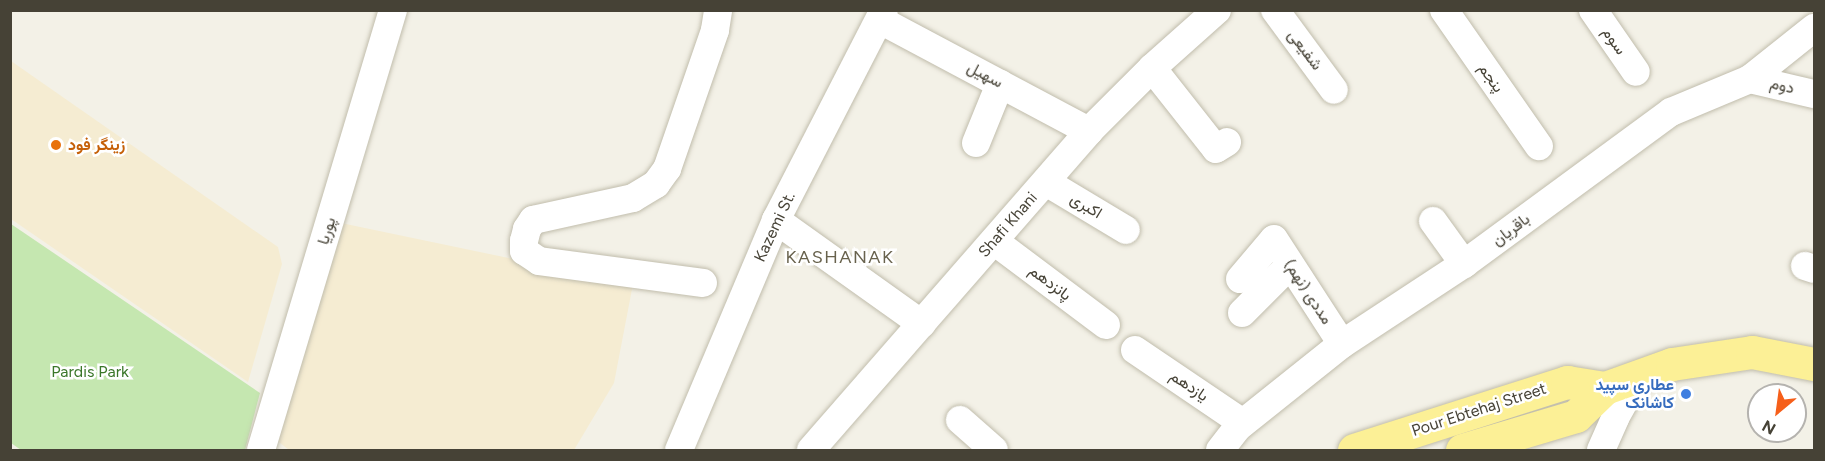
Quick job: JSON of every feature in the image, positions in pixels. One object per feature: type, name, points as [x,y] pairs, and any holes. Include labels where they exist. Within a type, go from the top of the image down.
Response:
[{"type":"main road","name":"Pour Ebtehaj Street","points":[[1491,447],[1576,416],[1605,388],[1672,364],[1752,351],[1815,364]]},
{"type":"main road","name":"Pour Ebtehaj Street","points":[[1354,450],[1567,382],[1605,388]]},
{"type":"street","name":"پوریا","points":[[261,450],[393,10]]},
{"type":"street","points":[[703,283],[539,261],[524,250],[524,240],[533,220],[633,198],[656,184],[667,169],[715,30],[718,10]]},
{"type":"street","name":"Shafi Khani","points":[[811,450],[1089,131],[1152,68],[1217,10]]},
{"type":"street","name":"شفیعی","points":[[1275,10],[1334,90]]},
{"type":"street","name":"پنجم","points":[[1444,10],[1539,146]]},
{"type":"street","name":"سوم","points":[[1593,10],[1636,72]]},
{"type":"street","name":"سهیل","points":[[882,15],[1000,84],[1089,131]]},
{"type":"street","name":"Kazemi St.","points":[[678,450],[776,220],[882,15]]},
{"type":"street","name":"باقریان","points":[[1220,450],[1243,423],[1342,344],[1464,264],[1671,112],[1750,79],[1815,28]]},
{"type":"street","points":[[1152,68],[1222,146]]},
{"type":"street","name":"دوم","points":[[1750,79],[1815,94]]},
{"type":"street","points":[[976,142],[1000,84]]},
{"type":"street","name":"اکبری","points":[[1046,182],[1126,230]]},
{"type":"street","points":[[776,220],[922,324]]},
{"type":"street","points":[[1433,221],[1464,264]]},
{"type":"street","name":"مددی (نهم)","points":[[1240,279],[1274,239],[1342,344]]},
{"type":"street","name":"پانزدهم","points":[[994,241],[1106,325]]},
{"type":"street","points":[[1242,313],[1290,265]]},
{"type":"street","name":"یازدهم","points":[[1135,350],[1243,423]]},
{"type":"street","points":[[1601,450],[1615,418],[1639,375]]},
{"type":"street","points":[[960,420],[994,450]]},
{"type":"shaded area","points":[[11,61],[278,247],[282,264],[248,382],[11,219]]},
{"type":"shaded area","points":[[341,223],[633,284],[614,383],[574,450],[289,450],[275,439]]},
{"type":"green space","name":"Pardis Park","points":[[11,224],[260,393],[245,450],[21,450],[11,443]]},
{"type":"place","name":"زینگر فود","points":[[56,145]]},
{"type":"place","name":"عطاری سپید کاشانک","points":[[1686,394]]},
{"type":"district","name":"KASHANAK","points":[[840,257]]}]
